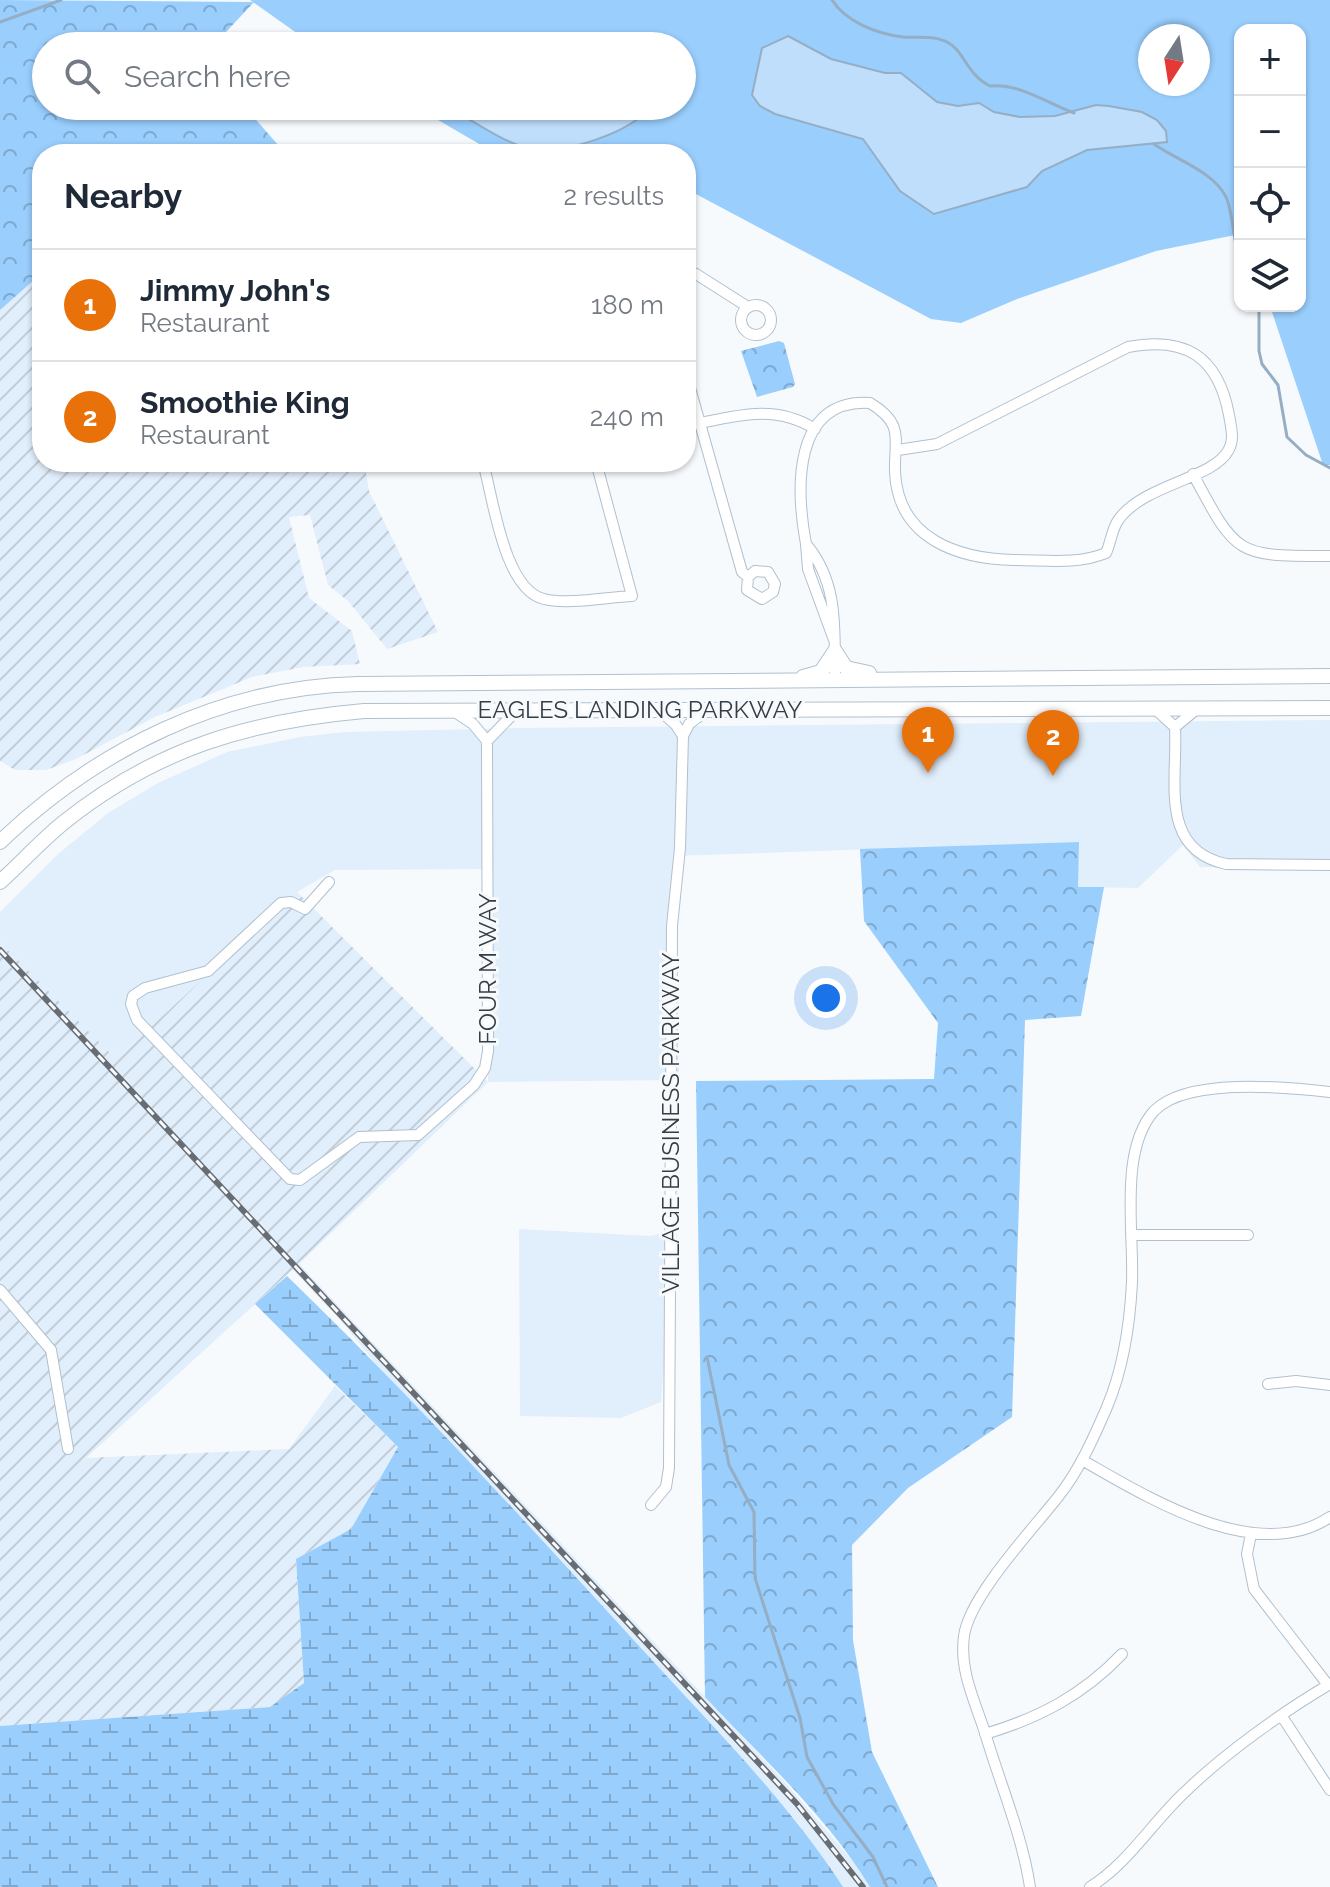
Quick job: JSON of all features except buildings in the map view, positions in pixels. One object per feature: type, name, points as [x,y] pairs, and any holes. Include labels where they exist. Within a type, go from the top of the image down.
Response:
[{"type":"main road","points":[[835,642],[846,668],[856,673],[942,673],[989,679]]},
{"type":"main road","points":[[786,682],[821,672],[835,642]]},
{"type":"main road","name":"EAGLES LANDING PARKWAY","points":[[0,842],[65,786],[112,755],[171,725],[235,703],[288,690],[358,684],[1330,676]]},
{"type":"main road","name":"EAGLES LANDING PARKWAY","points":[[2,880],[63,823],[117,786],[176,753],[235,731],[294,717],[364,711],[1330,706]]},
{"type":"street","points":[[696,274],[748,307]]},
{"type":"street","points":[[835,642],[808,569],[798,486],[803,459],[815,429],[826,413],[839,406],[870,403],[892,420],[898,450],[895,472],[898,490],[919,528],[935,543],[958,554],[1002,559],[1089,560],[1106,553],[1117,520],[1132,505],[1156,490],[1220,461],[1228,452],[1232,427],[1226,398],[1210,365],[1191,350],[1170,343],[1128,347],[937,444],[898,450]]},
{"type":"street","points":[[696,409],[742,572],[748,577]]},
{"type":"street","points":[[696,424],[763,411],[784,413],[815,429]]},
{"type":"street","points":[[486,472],[514,575],[528,592],[545,600],[632,596],[599,472]]},
{"type":"street","points":[[1193,474],[1219,522],[1243,548],[1268,556],[1330,556]]},
{"type":"street","points":[[806,544],[818,557],[831,592],[827,607],[835,642],[835,681]]},
{"type":"street","points":[[1153,707],[1175,727],[1177,818],[1180,834],[1188,844],[1209,860],[1226,864],[1330,865]]},
{"type":"street","points":[[1175,727],[1198,708]]},
{"type":"street","points":[[656,709],[667,715],[683,736],[689,724],[710,709]]},
{"type":"street","points":[[453,711],[473,724],[487,741],[517,710]]},
{"type":"street","name":"VILLAGE BUSINESS PARKWAY","points":[[651,1505],[666,1487],[669,1468],[672,926],[680,848],[683,736]]},
{"type":"street","name":"FOUR M WAY","points":[[329,882],[305,909],[291,902],[281,903],[208,971],[145,988],[133,996],[131,1004],[137,1020],[290,1179],[303,1178],[359,1137],[418,1135],[474,1085],[485,1068],[488,1043],[487,741]]},
{"type":"street","points":[[1030,1887],[1021,1838],[966,1679],[964,1636],[970,1614],[981,1595],[1060,1496],[1082,1460],[1108,1404],[1119,1368],[1132,1284],[1133,1161],[1139,1136],[1146,1121],[1172,1097],[1212,1089],[1330,1092]]},
{"type":"street","points":[[1132,1235],[1248,1235]]},
{"type":"street","points":[[0,1290],[51,1350],[68,1449]]},
{"type":"street","points":[[1268,1384],[1296,1381],[1330,1385]]},
{"type":"street","points":[[1082,1460],[1168,1504],[1239,1533],[1284,1534],[1330,1517]]},
{"type":"street","points":[[1090,1887],[1127,1855],[1185,1791],[1231,1752],[1329,1684],[1254,1589],[1247,1554],[1251,1534]]},
{"type":"street","points":[[985,1734],[1044,1713],[1080,1692],[1122,1654]]},
{"type":"street","points":[[1283,1718],[1330,1790]]},
{"type":"shaded area","points":[[788,36],[831,59],[885,73],[901,73],[937,102],[958,106],[979,103],[994,112],[1020,117],[1055,116],[1096,105],[1109,106],[1142,112],[1157,120],[1166,131],[1167,142],[1087,150],[1042,171],[1027,187],[934,214],[900,191],[863,139],[775,114],[760,106],[752,95],[762,48]]},
{"type":"shaded area","points":[[470,120],[636,120],[613,133],[581,144],[517,144]]},
{"type":"shaded area","points":[[32,282],[32,472],[366,472],[369,491],[438,632],[387,649],[348,601],[328,585],[310,515],[289,517],[309,598],[352,631],[360,664],[303,667],[252,677],[155,717],[76,759],[46,770],[15,770],[0,761],[0,310]]},
{"type":"shaded area","points":[[1330,720],[1330,867],[1200,867],[1183,845],[1138,888],[1078,887],[1078,842],[675,856],[679,1080],[488,1082],[489,869],[335,870],[297,892],[116,1059],[0,942],[0,912],[57,855],[108,813],[158,783],[227,752],[300,737],[345,732],[517,728]]},
{"type":"shaded area","points":[[297,892],[488,1082],[300,1263],[86,1458],[289,1449],[335,1386],[398,1447],[351,1529],[296,1559],[304,1683],[271,1707],[0,1726],[0,942],[116,1059]]},
{"type":"shaded area","points":[[62,1011],[784,1781],[857,1866],[870,1887],[843,1887],[797,1822],[695,1707],[376,1364],[341,1321],[56,1018]]},
{"type":"shaded area","points":[[519,1229],[650,1236],[675,1230],[661,1402],[621,1418],[520,1416]]},
{"type":"green space","points":[[0,0],[254,2],[226,32],[32,32],[32,120],[256,120],[277,144],[32,144],[32,282],[0,310]]},
{"type":"green space","points":[[250,0],[1330,0],[1330,465],[1323,465],[1272,312],[1306,312],[1306,24],[1234,24],[1234,235],[1156,251],[1017,299],[961,323],[931,319],[696,194],[696,144],[479,144],[438,120],[696,120],[696,32],[295,32]]},
{"type":"green space","points":[[779,341],[784,343],[795,384],[757,397],[741,351]]},
{"type":"green space","points":[[1079,842],[1078,887],[1104,887],[1081,1016],[1025,1020],[1012,1417],[908,1488],[852,1545],[853,1640],[872,1752],[938,1887],[870,1887],[814,1812],[705,1697],[696,1081],[934,1079],[938,1023],[864,921],[860,849]]},
{"type":"green space","points":[[287,1276],[466,1458],[719,1733],[797,1823],[843,1887],[0,1887],[0,1726],[270,1707],[304,1683],[296,1559],[351,1529],[398,1447],[255,1304]]},
{"type":"waterway","points":[[0,22],[61,0]]},
{"type":"waterway","points":[[832,0],[845,15],[873,30],[947,42],[990,86],[1022,91],[1074,113]]},
{"type":"waterway","points":[[1154,144],[1203,173],[1220,188],[1228,203],[1235,240]]},
{"type":"waterway","points":[[1259,312],[1259,351],[1262,364],[1278,385],[1287,437],[1306,455],[1330,468]]},
{"type":"waterway","points":[[707,1357],[729,1465],[754,1512],[755,1578],[800,1718],[807,1757],[833,1804],[873,1857],[887,1887]]},
{"type":"railway","points":[[0,950],[797,1804],[863,1887]]},
{"type":"place","name":"Jimmy John's","points":[[928,773]]},
{"type":"place","name":"Smoothie King","points":[[1053,776]]}]
